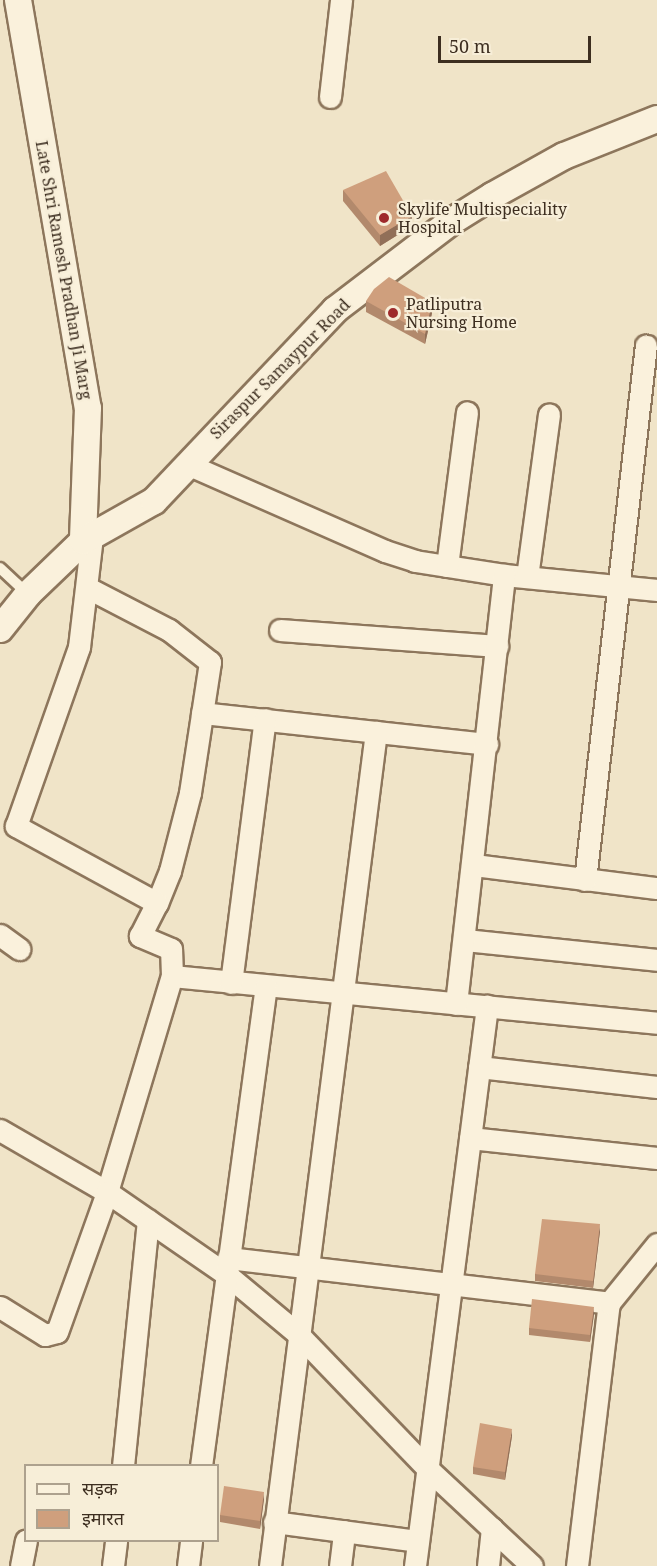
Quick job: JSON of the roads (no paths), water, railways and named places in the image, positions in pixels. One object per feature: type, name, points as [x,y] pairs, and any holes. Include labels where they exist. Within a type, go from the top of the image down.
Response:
[{"type":"street","name":"Late Shri Ramesh Pradhan Ji Marg","points":[[18,0],[88,408],[87,538]]},
{"type":"street","points":[[330,97],[341,0]]},
{"type":"street","name":"Siraspur Samaypur Road","points":[[0,629],[28,594],[87,538],[154,501],[335,310],[449,223],[564,156],[657,119]]},
{"type":"street","points":[[585,880],[616,585],[646,345]]},
{"type":"street","points":[[447,566],[468,412]]},
{"type":"street","points":[[527,577],[549,414]]},
{"type":"street","points":[[187,464],[385,552],[447,566],[504,575],[657,590]]},
{"type":"street","points":[[87,538],[88,588],[79,647],[16,826],[157,903]]},
{"type":"street","points":[[456,1004],[474,865],[504,575]]},
{"type":"street","points":[[0,1307],[45,1335],[57,1332],[107,1191],[172,976],[171,949],[140,936],[170,871],[190,793],[210,662],[169,630],[88,588]]},
{"type":"street","points":[[280,630],[497,646]]},
{"type":"street","points":[[202,713],[487,744]]},
{"type":"street","points":[[231,983],[265,719]]},
{"type":"street","points":[[270,1566],[376,732]]},
{"type":"street","points":[[474,865],[657,888]]},
{"type":"street","points":[[0,935],[19,949]]},
{"type":"street","points":[[465,940],[657,960]]},
{"type":"street","points":[[172,976],[657,1023]]},
{"type":"street","points":[[201,1464],[266,986]]},
{"type":"street","points":[[415,1566],[487,1006]]},
{"type":"street","points":[[480,1067],[657,1087]]},
{"type":"street","points":[[0,1130],[107,1191],[148,1220],[227,1266],[298,1334],[428,1469],[532,1566]]},
{"type":"street","points":[[470,1138],[657,1158]]},
{"type":"street","points":[[123,1464],[148,1220]]},
{"type":"street","points":[[577,1566],[609,1303],[657,1244]]},
{"type":"street","points":[[227,1266],[307,1267],[452,1282],[609,1303]]},
{"type":"street","points":[[274,1522],[418,1541]]},
{"type":"street","points":[[488,1566],[492,1528]]},
{"type":"street","points":[[340,1566],[344,1531]]},
{"type":"street","points":[[21,1566],[26,1542]]},
{"type":"street","points":[[113,1566],[116,1542]]},
{"type":"street","points":[[188,1566],[191,1542]]},
{"type":"lane","points":[[0,568],[28,594]]},
{"type":"place","name":"Skylife Multispeciality Hospital","points":[[384,218]]},
{"type":"place","name":"Patliputra Nursing Home","points":[[393,313]]}]
